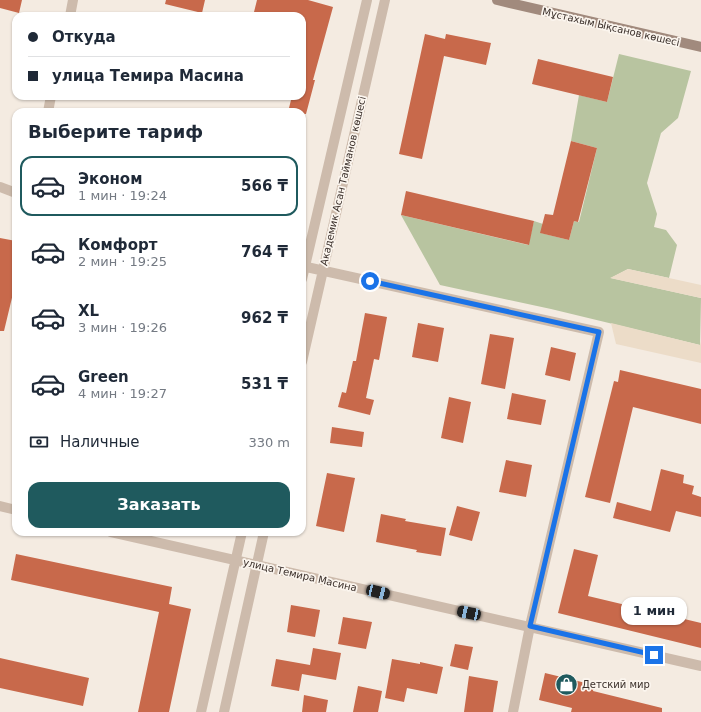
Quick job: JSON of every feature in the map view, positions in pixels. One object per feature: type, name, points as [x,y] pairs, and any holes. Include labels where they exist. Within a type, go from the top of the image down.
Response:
[{"type":"street","points":[[71,12],[73,0]]},
{"type":"street","name":"Академик Асан Тайманов көшесі","points":[[306,254],[367,0]]},
{"type":"street","name":"Академик Асан Тайманов көшесі","points":[[306,344],[385,0]]},
{"type":"street","name":"Мұстахым Ықсанов көшесі","points":[[497,0],[701,48]]},
{"type":"street","points":[[0,187],[12,192]]},
{"type":"street","points":[[306,267],[599,332],[530,626],[513,712]]},
{"type":"street","points":[[0,506],[12,509]]},
{"type":"street","name":"улица Темира Масина","points":[[127,536],[530,626],[701,666]]},
{"type":"street","points":[[201,712],[241,536]]},
{"type":"street","points":[[224,712],[263,536]]},
{"type":"green space","points":[[619,54],[691,71],[678,118],[661,133],[647,183],[657,214],[654,227],[666,230],[677,245],[669,278],[628,269],[611,278],[701,298],[700,345],[551,309],[440,285],[401,215],[528,245],[534,221],[543,224],[541,233],[569,240],[574,221],[579,222],[597,148],[571,141],[579,95],[607,102]]},
{"type":"shaded area","points":[[628,269],[701,285],[701,298],[610,278]]},
{"type":"shaded area","points":[[611,323],[700,345],[701,341],[701,363],[616,344]]},
{"type":"building","points":[[0,0],[22,0],[19,12],[0,8]]},
{"type":"building","points":[[166,0],[205,0],[202,12],[165,4]]},
{"type":"building","points":[[257,0],[308,0],[333,7],[313,80],[315,80],[306,114],[306,108],[289,108],[291,100],[306,100],[306,12],[254,12]]},
{"type":"building","points":[[425,34],[445,39],[446,34],[491,43],[486,65],[444,56],[422,159],[399,154]]},
{"type":"building","points":[[538,59],[613,77],[607,102],[532,84]]},
{"type":"building","points":[[571,141],[597,148],[578,222],[574,221],[569,240],[540,233],[545,214],[553,215]]},
{"type":"building","points":[[406,191],[534,221],[529,245],[401,215]]},
{"type":"building","points":[[0,238],[12,240],[12,298],[4,331],[0,331]]},
{"type":"building","points":[[365,313],[387,317],[379,360],[374,359],[366,398],[374,400],[370,415],[338,407],[342,392],[346,393],[353,361],[356,361]]},
{"type":"building","points":[[418,323],[444,328],[438,362],[412,357]]},
{"type":"building","points":[[490,334],[514,338],[505,389],[481,384]]},
{"type":"building","points":[[551,347],[576,353],[570,381],[545,375]]},
{"type":"building","points":[[620,370],[701,389],[701,424],[633,407],[610,503],[585,497],[614,381],[618,382]]},
{"type":"building","points":[[512,393],[546,400],[541,425],[507,419]]},
{"type":"building","points":[[449,397],[471,402],[463,443],[441,438]]},
{"type":"building","points":[[332,427],[364,432],[362,447],[330,443]]},
{"type":"building","points":[[506,460],[532,465],[526,497],[499,492]]},
{"type":"building","points":[[661,469],[684,475],[683,483],[694,486],[692,494],[701,497],[701,517],[676,511],[670,532],[613,518],[617,502],[651,511]]},
{"type":"building","points":[[327,473],[355,478],[344,532],[316,526]]},
{"type":"building","points":[[457,506],[480,512],[472,541],[449,535]]},
{"type":"building","points":[[381,514],[406,519],[405,521],[446,528],[441,556],[416,552],[417,550],[376,542]]},
{"type":"building","points":[[574,549],[598,555],[588,596],[701,623],[701,648],[558,613]]},
{"type":"building","points":[[16,554],[172,587],[169,604],[191,609],[169,712],[138,712],[159,612],[11,580]]},
{"type":"building","points":[[291,605],[320,610],[315,637],[287,632]]},
{"type":"building","points":[[343,617],[372,622],[366,649],[338,644]]},
{"type":"building","points":[[455,644],[473,647],[468,670],[450,666]]},
{"type":"building","points":[[313,648],[341,653],[336,680],[302,674],[299,691],[271,686],[276,659],[310,665]]},
{"type":"building","points":[[0,658],[89,678],[83,706],[0,688]]},
{"type":"building","points":[[392,659],[420,664],[420,662],[443,667],[437,694],[407,688],[404,702],[385,698]]},
{"type":"building","points":[[545,673],[594,685],[593,691],[662,708],[662,712],[571,712],[572,708],[539,700]]},
{"type":"building","points":[[469,676],[498,681],[493,712],[464,712]]},
{"type":"building","points":[[358,686],[382,691],[378,712],[353,712]]},
{"type":"building","points":[[304,695],[328,700],[326,712],[302,712]]},
{"type":"place","name":"Детский мир","points":[[567,684]]},
{"type":"route","points":[[370,281],[599,332],[530,626],[654,655]]}]
